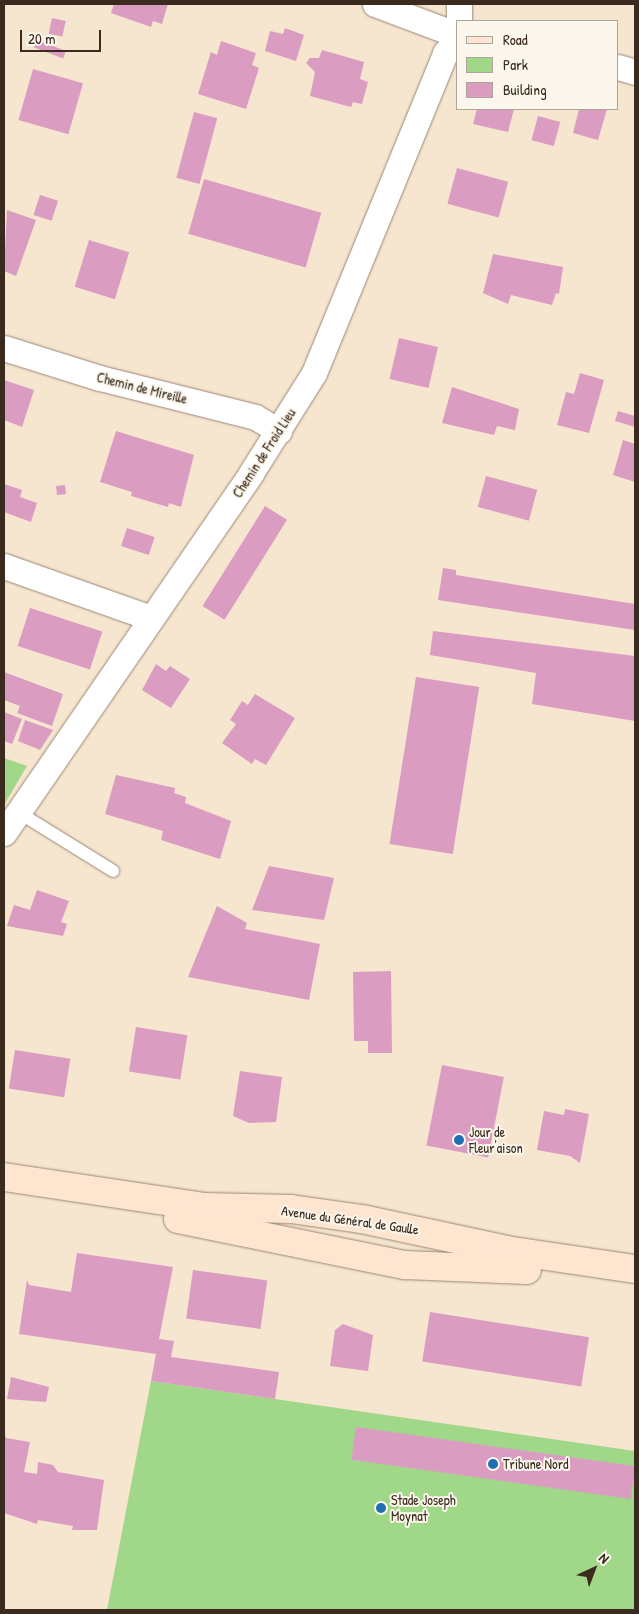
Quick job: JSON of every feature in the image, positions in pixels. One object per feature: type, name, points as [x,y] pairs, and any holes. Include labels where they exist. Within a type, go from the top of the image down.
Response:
[{"type":"main road","name":"Avenue du Général de Gaulle","points":[[4,1177],[206,1207],[330,1214],[382,1222],[506,1250],[635,1269]]},
{"type":"main road","points":[[4,1196],[182,1219],[324,1252],[377,1260],[512,1268],[635,1286]]},
{"type":"main road","points":[[324,1252],[330,1214]]},
{"type":"main road","points":[[377,1260],[382,1222]]},
{"type":"street","points":[[375,4],[456,35]]},
{"type":"street","points":[[459,4],[459,20]]},
{"type":"street","name":"Chemin de Froid Lieu","points":[[4,834],[279,431],[331,337],[445,53],[456,39]]},
{"type":"street","points":[[619,67],[635,72]]},
{"type":"street","name":"Chemin de Mireille","points":[[4,348],[100,378],[255,417],[279,431]]},
{"type":"street","points":[[4,566],[151,618]]},
{"type":"lane","points":[[18,812],[113,871]]},
{"type":"green space","points":[[4,758],[27,766],[4,805]]},
{"type":"green space","name":"Stade Joseph Moynat","points":[[151,1381],[635,1451],[635,1610],[107,1610]]},
{"type":"building","points":[[114,4],[168,4],[162,24],[153,21],[151,27],[111,13]]},
{"type":"building","points":[[52,18],[66,21],[62,37],[49,34]]},
{"type":"building","points":[[285,28],[304,35],[296,61],[265,51],[270,31],[283,34]]},
{"type":"building","points":[[37,40],[66,51],[63,59],[34,47]]},
{"type":"building","points":[[221,41],[256,53],[252,65],[259,68],[246,109],[198,94],[211,52],[217,55]]},
{"type":"building","points":[[322,50],[364,62],[360,79],[368,82],[362,104],[353,102],[351,107],[310,96],[315,72],[306,63],[310,58],[319,58]]},
{"type":"building","points":[[33,69],[83,83],[68,134],[18,120]]},
{"type":"building","points":[[477,110],[514,110],[508,132],[473,124]]},
{"type":"building","points":[[579,110],[607,110],[598,140],[573,133]]},
{"type":"building","points":[[194,112],[217,118],[200,184],[176,178]]},
{"type":"building","points":[[538,116],[560,122],[554,146],[532,140]]},
{"type":"building","points":[[457,168],[508,182],[499,217],[447,204]]},
{"type":"building","points":[[204,179],[321,213],[306,267],[188,234]]},
{"type":"building","points":[[40,195],[58,201],[52,221],[34,215]]},
{"type":"building","points":[[7,210],[36,220],[16,276],[4,271]]},
{"type":"building","points":[[89,240],[129,252],[115,299],[75,287]]},
{"type":"building","points":[[493,254],[563,267],[559,294],[556,293],[552,305],[511,295],[508,304],[483,293]]},
{"type":"building","points":[[399,338],[438,347],[429,388],[390,379]]},
{"type":"building","points":[[580,373],[604,380],[589,433],[557,425],[566,392],[574,394]]},
{"type":"building","points":[[4,380],[34,390],[22,427],[4,420]]},
{"type":"building","points":[[452,387],[519,409],[515,430],[497,426],[494,435],[442,423]]},
{"type":"building","points":[[618,411],[635,416],[635,427],[615,421]]},
{"type":"building","points":[[116,431],[194,455],[181,507],[169,503],[168,507],[131,496],[132,492],[100,482]]},
{"type":"building","points":[[623,440],[635,444],[635,482],[613,475]]},
{"type":"building","points":[[486,476],[537,490],[529,521],[478,507]]},
{"type":"building","points":[[4,484],[22,490],[20,497],[37,503],[31,522],[4,512]]},
{"type":"building","points":[[65,485],[66,494],[57,495],[56,486]]},
{"type":"building","points":[[265,506],[287,520],[225,620],[202,606]]},
{"type":"building","points":[[127,528],[155,537],[149,555],[121,546]]},
{"type":"building","points":[[443,568],[456,570],[456,575],[635,604],[635,630],[438,600]]},
{"type":"building","points":[[30,608],[102,631],[90,670],[18,646]]},
{"type":"building","points":[[433,631],[635,656],[635,721],[532,704],[536,673],[430,655]]},
{"type":"building","points":[[156,664],[166,671],[170,666],[190,679],[171,708],[142,690]]},
{"type":"building","points":[[4,672],[63,694],[52,726],[17,713],[20,706],[4,700]]},
{"type":"building","points":[[416,677],[479,687],[453,854],[390,844]]},
{"type":"building","points":[[255,694],[295,718],[266,765],[255,759],[252,764],[222,743],[236,724],[230,720],[242,701],[248,705]]},
{"type":"building","points":[[4,712],[22,719],[12,744],[4,741]]},
{"type":"building","points":[[25,720],[53,730],[40,750],[18,741]]},
{"type":"building","points":[[116,775],[175,788],[174,793],[186,797],[185,803],[231,821],[220,859],[161,840],[163,831],[105,814]]},
{"type":"building","points":[[269,866],[334,878],[324,920],[252,910]]},
{"type":"building","points":[[37,890],[69,901],[61,922],[67,924],[63,936],[7,926],[14,905],[30,910]]},
{"type":"building","points":[[217,906],[247,923],[245,929],[320,944],[309,1000],[188,977]]},
{"type":"building","points":[[391,971],[392,1053],[368,1053],[368,1041],[354,1041],[353,972]]},
{"type":"building","points":[[136,1027],[187,1035],[180,1080],[129,1071]]},
{"type":"building","points":[[15,1050],[70,1059],[64,1097],[9,1089]]},
{"type":"building","points":[[442,1065],[504,1077],[488,1158],[426,1145]]},
{"type":"building","points":[[240,1071],[282,1077],[276,1122],[249,1123],[233,1116]]},
{"type":"building","points":[[565,1109],[589,1114],[580,1163],[570,1156],[537,1150],[544,1111],[564,1115]]},
{"type":"building","points":[[77,1253],[173,1267],[159,1339],[174,1341],[171,1357],[279,1372],[275,1399],[151,1381],[156,1354],[19,1334],[27,1280],[29,1285],[71,1292]]},
{"type":"building","points":[[193,1270],[267,1280],[260,1329],[186,1319]]},
{"type":"building","points":[[430,1312],[589,1337],[581,1387],[422,1361]]},
{"type":"building","points":[[343,1324],[373,1335],[368,1371],[330,1366],[335,1330]]},
{"type":"building","points":[[11,1377],[49,1387],[46,1402],[7,1399]]},
{"type":"building","name":"Tribune Nord","points":[[356,1427],[635,1466],[631,1499],[351,1460]]},
{"type":"building","points":[[4,1431],[6,1438],[30,1442],[24,1472],[37,1474],[38,1462],[53,1465],[58,1472],[104,1480],[97,1530],[72,1530],[73,1526],[38,1520],[37,1524],[4,1513]]},
{"type":"place","name":"Jour de Fleur'aison","points":[[459,1140]]},
{"type":"place","name":"Tribune Nord","points":[[493,1464]]},
{"type":"place","name":"Stade Joseph Moynat","points":[[381,1508]]}]
